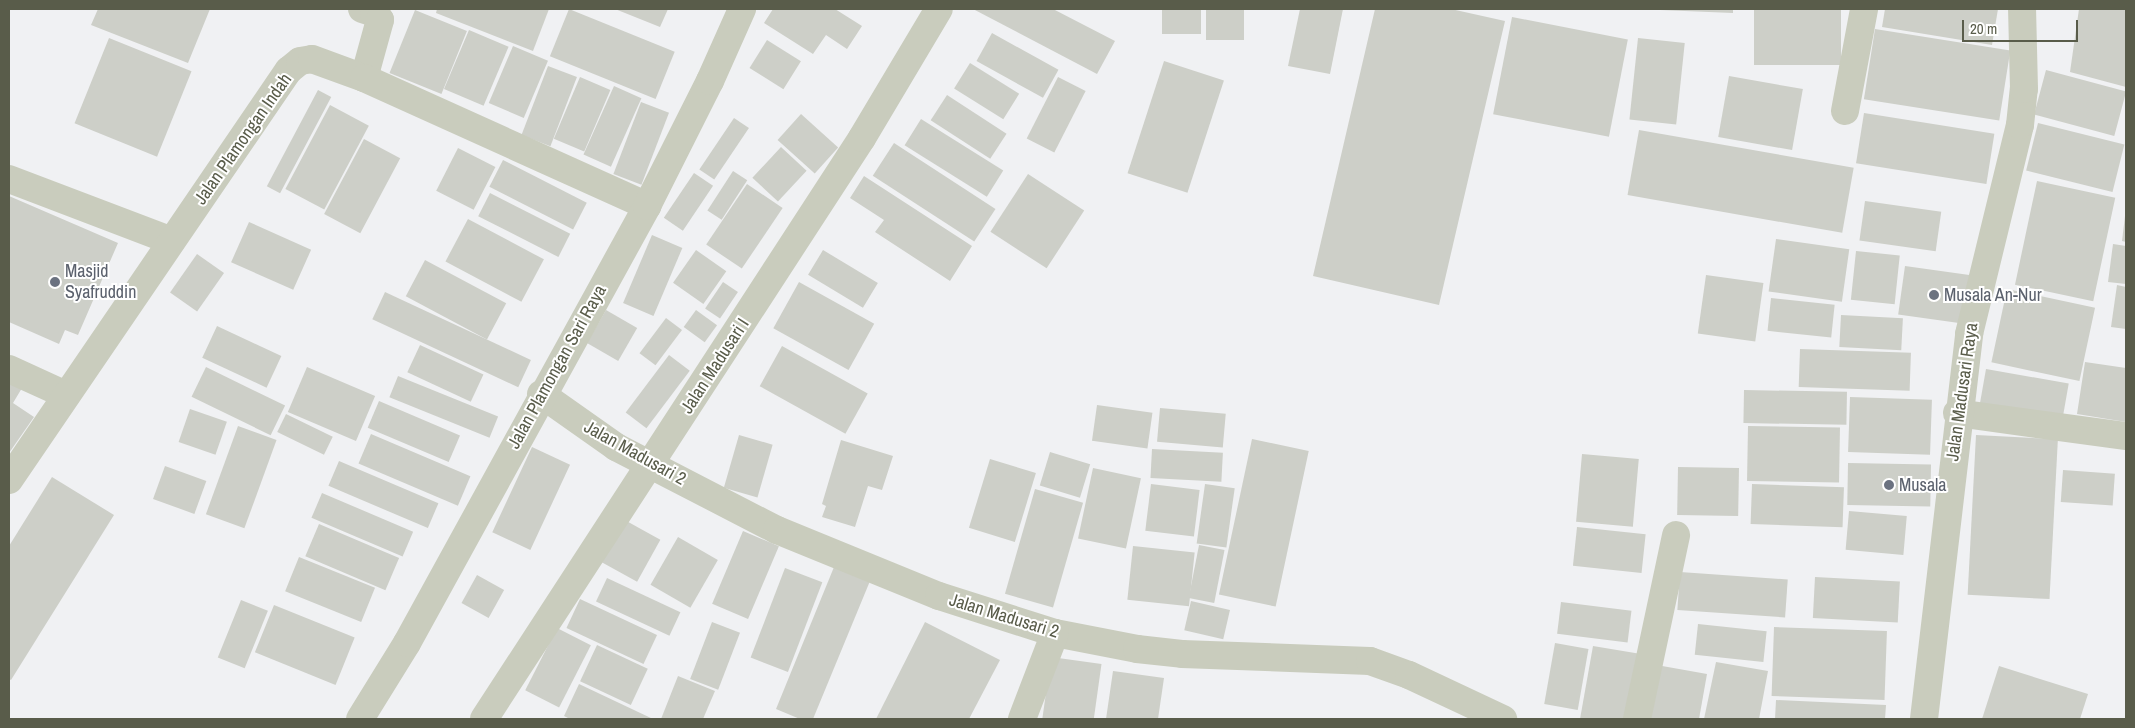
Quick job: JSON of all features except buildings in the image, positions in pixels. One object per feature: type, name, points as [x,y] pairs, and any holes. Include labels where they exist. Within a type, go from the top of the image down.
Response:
[{"type":"street","points":[[362,9],[374,13],[380,20],[364,78]]},
{"type":"street","name":"Jalan Plamongan Sari Raya","points":[[360,719],[407,643],[541,394],[647,206],[710,81],[742,9]]},
{"type":"street","name":"Jalan Madusari I","points":[[484,719],[862,138],[939,9]]},
{"type":"street","points":[[1845,111],[1864,9]]},
{"type":"street","name":"Jalan Madusari Raya","points":[[1924,719],[1957,413],[1969,334],[2020,125],[2024,89],[2022,9]]},
{"type":"street","name":"Jalan Plamongan Indah","points":[[9,480],[289,70],[300,61],[312,60],[364,78],[647,206]]},
{"type":"street","points":[[9,180],[172,241]]},
{"type":"street","points":[[9,369],[66,395]]},
{"type":"street","name":"Jalan Madusari 2","points":[[541,394],[616,447],[652,463],[777,530],[939,596],[1055,633],[1182,654],[1370,661],[1409,675],[1503,719]]},
{"type":"street","points":[[1957,413],[2126,436]]},
{"type":"street","points":[[1637,719],[1676,535]]},
{"type":"street","points":[[1022,719],[1055,633]]},
{"type":"place","name":"Masjid Syafruddin","points":[[55,282]]},
{"type":"place","name":"Musala An-Nur","points":[[1934,295]]},
{"type":"place","name":"Musala","points":[[1889,485]]}]
